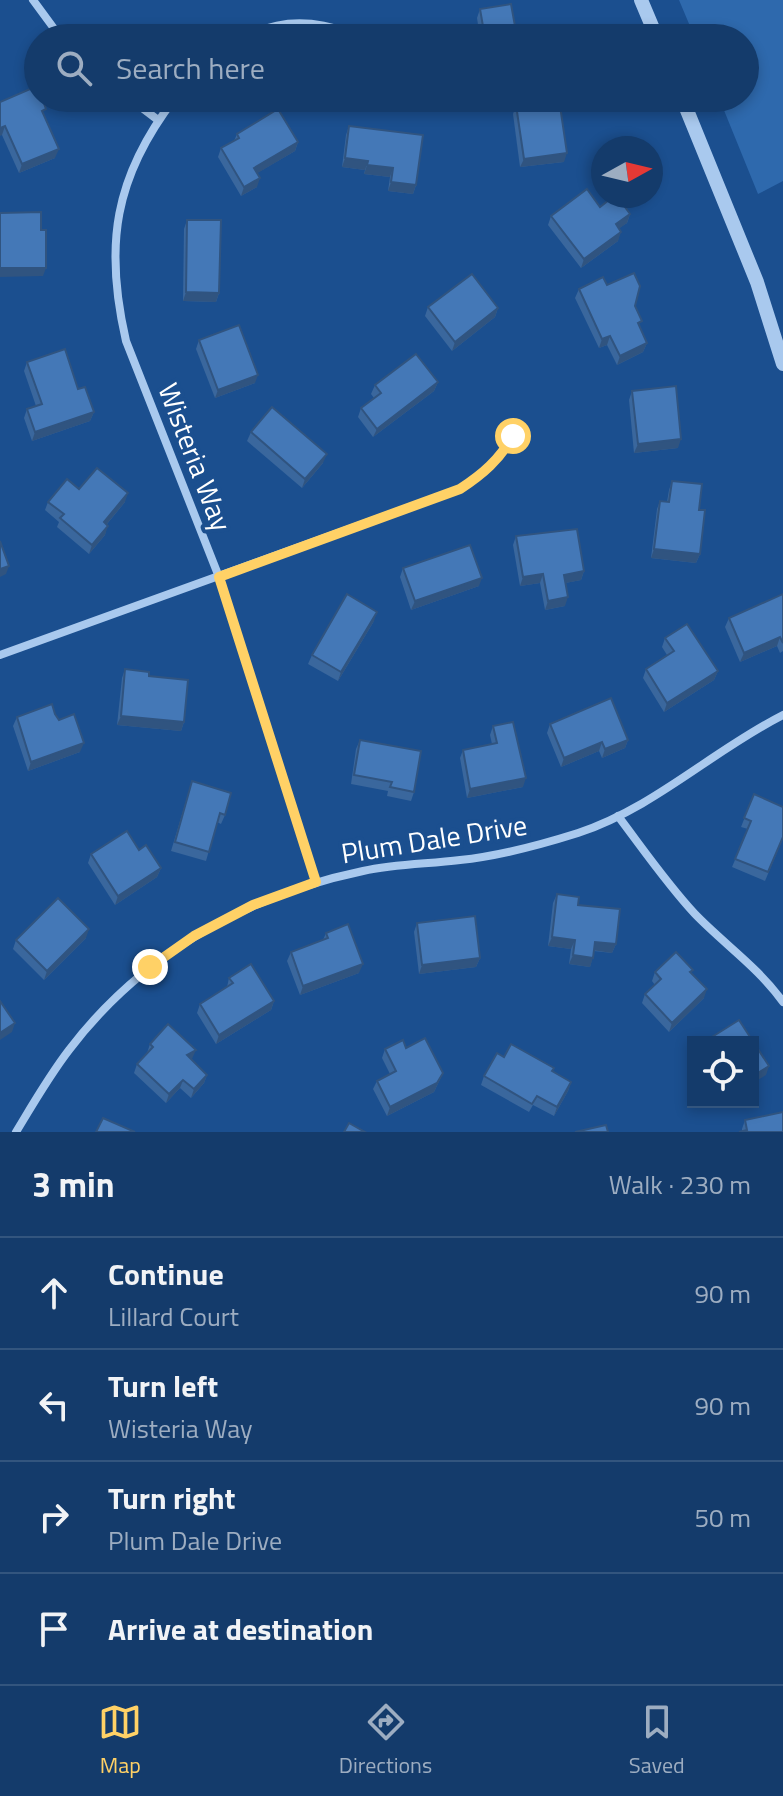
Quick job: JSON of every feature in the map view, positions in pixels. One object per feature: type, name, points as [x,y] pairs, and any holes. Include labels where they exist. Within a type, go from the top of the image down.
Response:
[{"type":"street","points":[[33,0],[51,24]]},
{"type":"street","points":[[641,0],[651,24]]},
{"type":"street","points":[[288,24],[319,24]]},
{"type":"street","points":[[147,112],[158,120]]},
{"type":"street","name":"Wisteria Way","points":[[164,112],[129,175],[121,202],[114,260],[117,301],[126,341],[219,577],[316,882]]},
{"type":"street","points":[[688,112],[757,282],[783,364]]},
{"type":"street","points":[[0,655],[460,489],[484,474],[502,455],[513,436]]},
{"type":"street","name":"Plum Dale Drive","points":[[16,1132],[69,1050],[115,998],[150,967],[194,936],[253,905],[316,882],[367,870],[464,860],[521,850],[581,832],[618,816],[678,782],[718,753],[783,715]]},
{"type":"street","points":[[618,816],[695,914],[760,974],[783,1002]]},
{"type":"shaded area","points":[[679,0],[783,0],[783,181],[758,194],[725,112],[759,112],[759,24],[689,24]]},
{"type":"building","points":[[511,4],[515,24],[483,24],[480,9]]},
{"type":"building","points":[[24,92],[24,112],[42,112],[59,149],[22,164],[5,126],[0,128],[0,102]]},
{"type":"building","points":[[273,112],[280,112],[298,142],[254,168],[260,178],[244,187],[221,148],[239,138],[237,134]]},
{"type":"building","points":[[517,112],[561,112],[567,153],[524,159]]},
{"type":"building","points":[[349,126],[423,135],[416,185],[391,182],[393,168],[345,158]]},
{"type":"building","points":[[587,189],[591,195],[591,208],[626,208],[630,214],[616,224],[621,232],[584,259],[551,216]]},
{"type":"building","points":[[41,212],[41,230],[46,230],[46,268],[0,268],[0,213]]},
{"type":"building","points":[[187,220],[221,220],[219,293],[186,292]]},
{"type":"building","points":[[634,273],[640,286],[635,306],[642,321],[638,323],[647,343],[620,356],[610,336],[602,339],[579,289],[603,277],[607,285]]},
{"type":"building","points":[[472,274],[498,308],[455,342],[428,307]]},
{"type":"building","points":[[239,325],[258,375],[218,390],[199,340]]},
{"type":"building","points":[[65,349],[78,389],[85,387],[94,412],[35,432],[27,409],[42,404],[27,362]]},
{"type":"building","points":[[416,354],[438,382],[377,429],[361,408],[381,393],[375,385]]},
{"type":"building","points":[[676,386],[681,439],[638,444],[632,391]]},
{"type":"building","points":[[272,407],[327,454],[305,479],[251,432]]},
{"type":"building","points":[[97,468],[128,493],[104,522],[108,526],[92,545],[60,518],[64,514],[48,502],[67,479],[79,489]]},
{"type":"building","points":[[672,481],[702,484],[699,510],[705,510],[700,554],[654,549],[660,501],[669,502]]},
{"type":"building","points":[[577,529],[584,571],[564,575],[568,597],[548,601],[543,574],[523,577],[516,536]]},
{"type":"building","points":[[0,541],[9,566],[0,569]]},
{"type":"building","points":[[470,545],[482,578],[415,601],[403,568]]},
{"type":"building","points":[[347,594],[377,612],[341,672],[312,655]]},
{"type":"building","points":[[783,594],[783,643],[780,637],[744,653],[729,618]]},
{"type":"building","points":[[687,624],[718,671],[667,703],[646,669],[674,651],[665,638]]},
{"type":"building","points":[[125,669],[149,672],[149,676],[188,680],[184,722],[121,716]]},
{"type":"building","points":[[611,698],[628,740],[605,749],[602,742],[564,758],[550,724]]},
{"type":"building","points":[[52,704],[59,720],[74,714],[84,743],[31,762],[17,717]]},
{"type":"building","points":[[513,722],[526,778],[470,789],[463,750],[497,743],[493,726]]},
{"type":"building","points":[[360,740],[421,751],[414,792],[390,787],[392,782],[354,775]]},
{"type":"building","points":[[192,781],[231,793],[225,815],[220,813],[209,852],[175,842]]},
{"type":"building","points":[[754,794],[783,807],[783,837],[768,872],[735,859],[751,821],[744,818]]},
{"type":"building","points":[[127,831],[139,850],[146,845],[161,868],[118,896],[91,854]]},
{"type":"building","points":[[557,894],[579,897],[578,905],[620,909],[616,944],[595,942],[593,958],[573,955],[575,940],[552,937]]},
{"type":"building","points":[[58,898],[89,929],[47,971],[16,940]]},
{"type":"building","points":[[475,916],[480,958],[422,965],[417,923]]},
{"type":"building","points":[[348,924],[363,964],[303,986],[291,952],[328,938],[326,933]]},
{"type":"building","points":[[676,952],[707,989],[672,1023],[645,994],[661,979],[655,972]]},
{"type":"building","points":[[251,964],[274,1001],[219,1035],[200,1004],[233,983],[229,978]]},
{"type":"building","points":[[0,1001],[15,1023],[0,1033]]},
{"type":"building","points":[[739,1020],[749,1036],[714,1036]]},
{"type":"building","points":[[168,1024],[196,1050],[187,1055],[207,1075],[194,1089],[183,1080],[169,1094],[137,1064]]},
{"type":"building","points":[[425,1038],[443,1073],[437,1083],[390,1107],[377,1081],[396,1071],[385,1049],[403,1040],[406,1048]]},
{"type":"building","points":[[511,1044],[554,1068],[552,1071],[571,1082],[557,1107],[537,1096],[532,1104],[484,1076],[497,1053],[504,1057]]},
{"type":"building","points":[[759,1051],[769,1066],[759,1072]]},
{"type":"building","points":[[783,1112],[783,1132],[739,1132],[747,1130],[745,1120]]},
{"type":"building","points":[[103,1118],[135,1132],[96,1132]]},
{"type":"building","points":[[349,1123],[365,1132],[344,1132]]},
{"type":"building","points":[[606,1125],[608,1132],[575,1132]]},
{"type":"route","points":[[150,967],[194,936],[253,905],[316,882],[219,577],[460,489],[484,474],[502,455],[513,436]]}]
